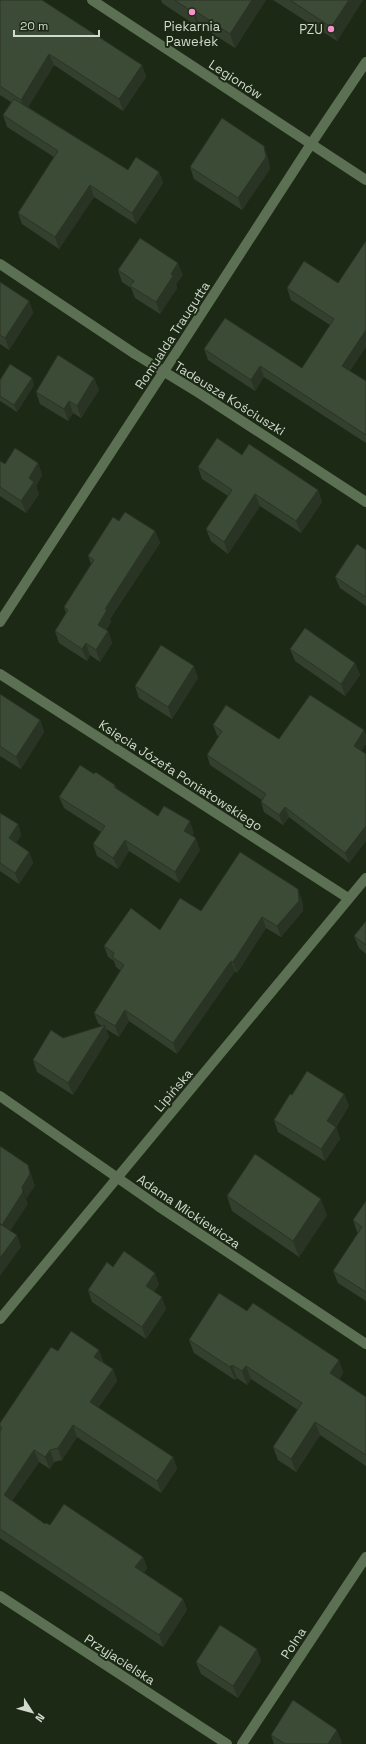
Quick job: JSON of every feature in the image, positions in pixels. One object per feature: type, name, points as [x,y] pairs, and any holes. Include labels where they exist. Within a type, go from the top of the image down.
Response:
[{"type":"street","name":"Legionów","points":[[92,0],[366,180]]},
{"type":"street","name":"Romualda Traugutta","points":[[0,622],[366,62]]},
{"type":"street","name":"Tadeusza Kościuszki","points":[[0,264],[135,354],[366,502]]},
{"type":"street","name":"Księcia Józefa Poniatowskiego","points":[[0,674],[348,898]]},
{"type":"street","name":"Lipińska","points":[[0,1319],[366,878]]},
{"type":"street","name":"Adama Mickiewicza","points":[[0,1096],[165,1211],[366,1344]]},
{"type":"street","name":"Polna","points":[[242,1744],[366,1557]]},
{"type":"street","name":"Przyjacielska","points":[[0,1596],[227,1744]]},
{"type":"building","points":[[0,0],[42,0],[142,65],[119,99],[49,54],[21,100],[0,86]]},
{"type":"building","points":[[174,0],[252,0],[230,34],[194,10],[193,12]]},
{"type":"building","points":[[290,0],[349,0],[331,27]]},
{"type":"building","points":[[14,99],[128,170],[136,157],[159,172],[132,213],[90,185],[55,237],[18,213],[58,151],[3,115]]},
{"type":"building","points":[[222,118],[264,146],[266,157],[238,198],[190,167]]},
{"type":"building","points":[[140,238],[178,263],[171,274],[173,276],[156,302],[130,286],[134,281],[118,270]]},
{"type":"building","points":[[366,241],[366,330],[342,366],[366,381],[366,435],[260,366],[251,380],[204,349],[225,318],[302,368],[334,319],[287,288],[304,261],[338,283]]},
{"type":"building","points":[[0,282],[29,301],[5,338],[0,335]]},
{"type":"building","points":[[58,355],[94,378],[77,406],[69,401],[64,409],[36,392]]},
{"type":"building","points":[[10,364],[32,378],[14,405],[0,396],[0,380]]},
{"type":"building","points":[[217,438],[242,455],[249,444],[318,490],[296,521],[255,494],[224,542],[206,529],[232,490],[198,467]]},
{"type":"building","points":[[15,448],[38,463],[29,478],[34,482],[21,501],[0,487],[0,461],[5,464]]},
{"type":"building","points":[[125,512],[155,531],[105,609],[107,610],[98,625],[108,631],[96,650],[86,643],[82,649],[55,631],[68,610],[64,607],[94,560],[88,556],[113,517],[119,521]]},
{"type":"building","points":[[357,544],[366,550],[366,597],[335,577]]},
{"type":"building","points":[[305,628],[355,663],[341,684],[290,649]]},
{"type":"building","points":[[161,645],[194,666],[168,707],[135,686]]},
{"type":"building","points":[[0,694],[40,720],[16,757],[0,746]]},
{"type":"building","points":[[310,695],[364,730],[354,746],[366,754],[366,826],[345,853],[285,807],[279,815],[261,802],[266,794],[207,755],[222,731],[213,725],[226,705],[279,739]]},
{"type":"building","points":[[80,765],[94,774],[96,772],[115,785],[114,787],[158,816],[164,806],[190,821],[184,831],[196,838],[175,872],[125,840],[113,858],[93,844],[105,826],[59,797]]},
{"type":"building","points":[[0,813],[18,824],[9,838],[29,852],[15,873],[0,863]]},
{"type":"building","points":[[240,852],[298,889],[299,901],[277,926],[262,917],[233,962],[231,961],[173,1043],[125,1010],[115,1026],[94,1013],[124,965],[112,957],[114,953],[104,946],[131,908],[160,930],[180,898],[201,911]]},
{"type":"building","points":[[366,921],[366,945],[354,936]]},
{"type":"building","points":[[105,1025],[68,1083],[33,1060],[51,1030],[63,1038]]},
{"type":"building","points":[[307,1071],[344,1094],[327,1121],[336,1127],[321,1149],[274,1120],[290,1094],[292,1095]]},
{"type":"building","points":[[0,1146],[28,1165],[30,1174],[22,1187],[23,1192],[2,1225],[0,1223]]},
{"type":"building","points":[[255,1154],[321,1199],[293,1241],[227,1196]]},
{"type":"building","points":[[366,1201],[366,1292],[333,1271],[362,1227],[353,1220]]},
{"type":"building","points":[[0,1224],[17,1235],[0,1258]]},
{"type":"building","points":[[124,1251],[155,1273],[146,1286],[162,1297],[142,1327],[88,1290],[107,1262],[113,1267]]},
{"type":"building","points":[[219,1293],[247,1311],[253,1303],[339,1360],[330,1373],[366,1397],[366,1455],[315,1422],[291,1459],[273,1447],[302,1403],[246,1366],[242,1371],[232,1365],[230,1367],[189,1340]]},
{"type":"building","points":[[71,1331],[99,1350],[94,1357],[113,1369],[90,1402],[173,1457],[157,1481],[73,1425],[58,1448],[50,1450],[45,1457],[34,1450],[4,1495],[45,1524],[50,1525],[64,1504],[143,1557],[135,1567],[183,1599],[159,1635],[0,1529],[0,1432],[2,1428],[0,1427],[0,1423],[51,1347],[58,1351]]},
{"type":"building","points":[[220,1625],[257,1649],[233,1686],[196,1662]]},
{"type":"building","points":[[293,1700],[337,1730],[328,1744],[285,1744],[271,1735]]},
{"type":"place","name":"Piekarnia Pawełek","points":[[192,12]]},
{"type":"place","name":"PZU","points":[[331,29]]}]
